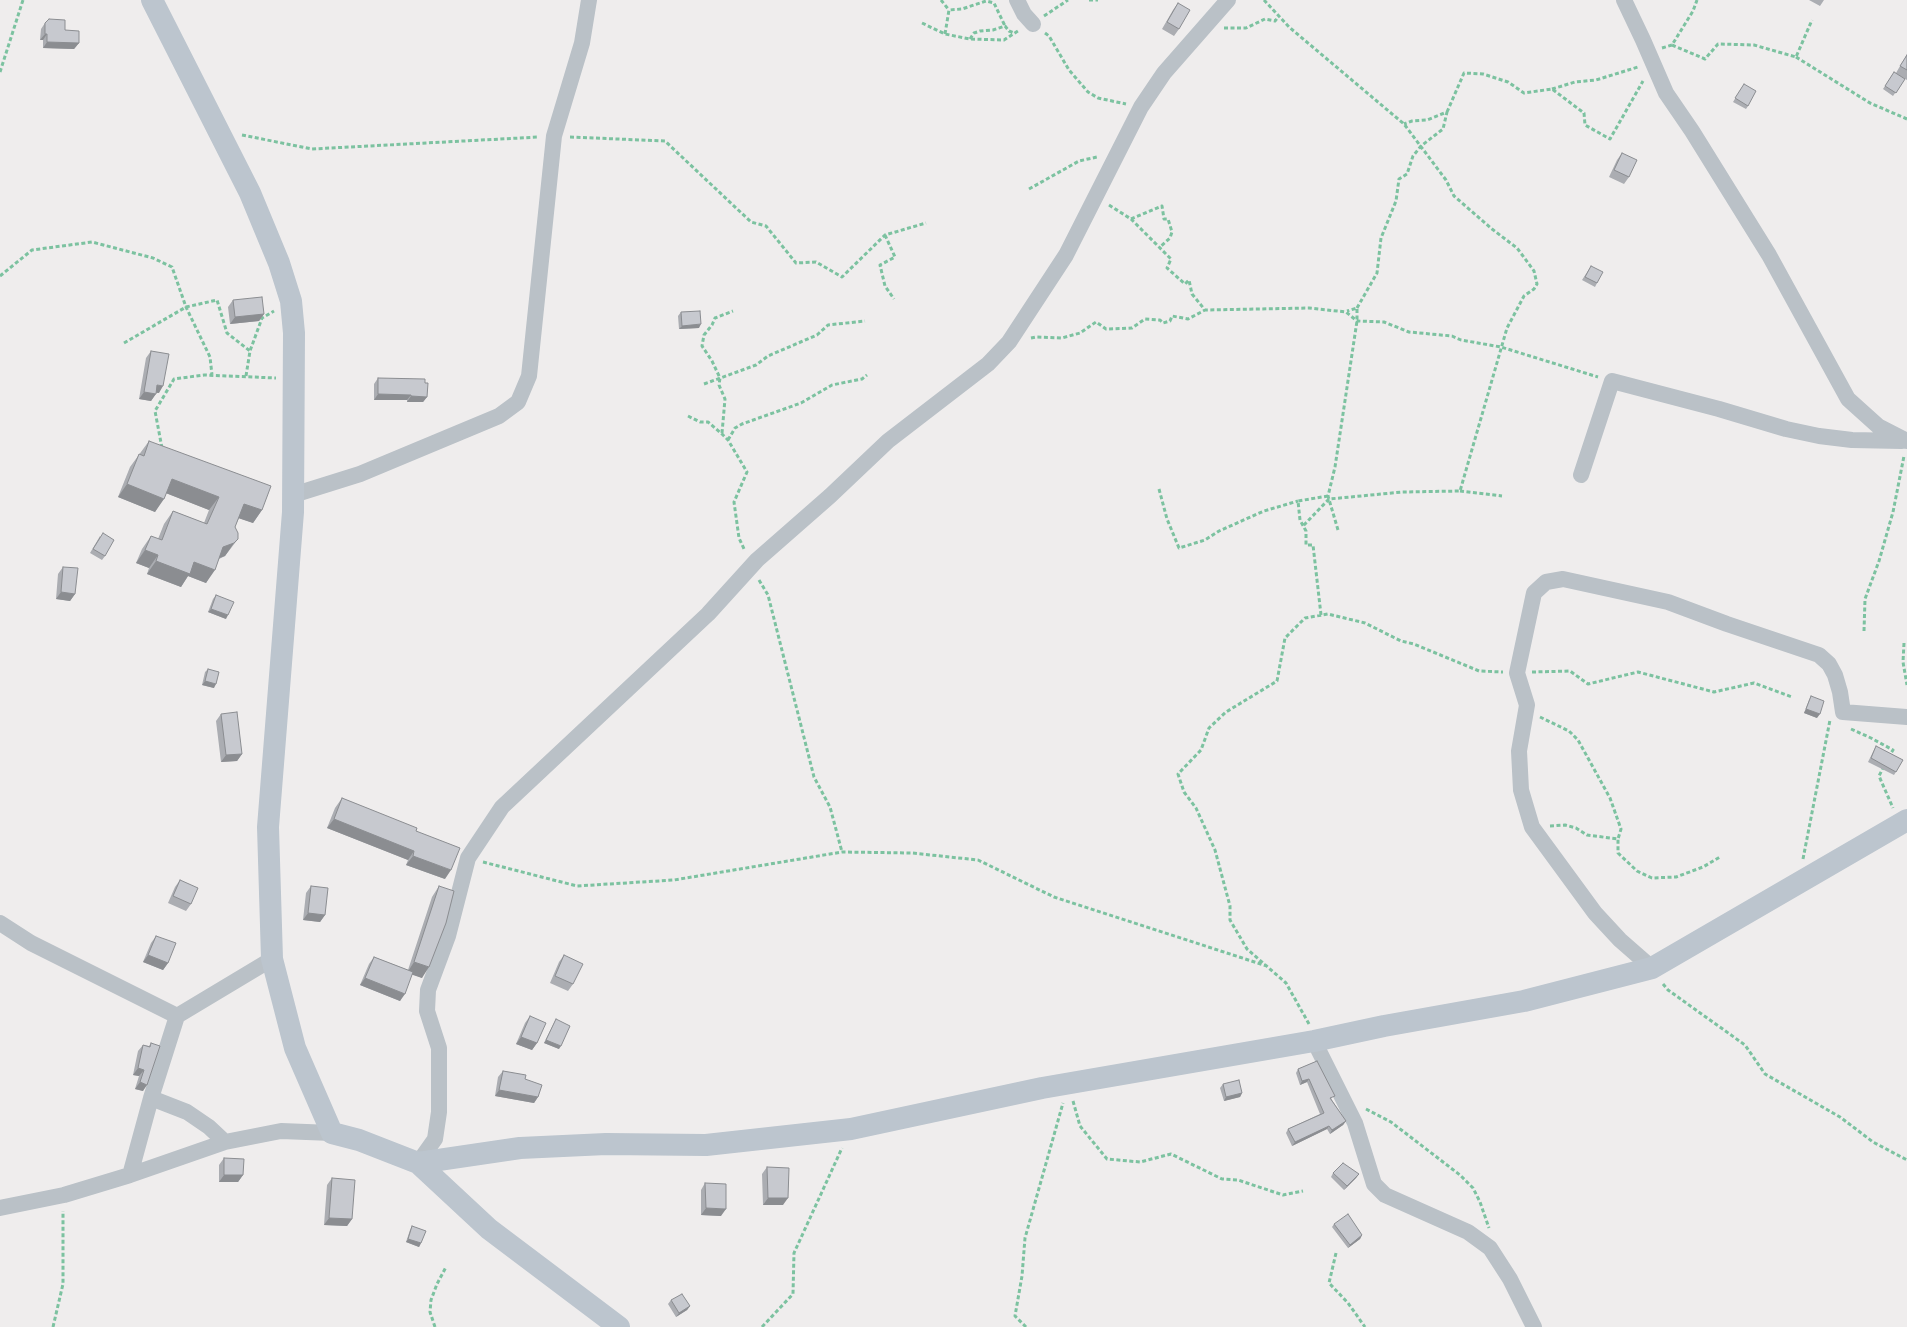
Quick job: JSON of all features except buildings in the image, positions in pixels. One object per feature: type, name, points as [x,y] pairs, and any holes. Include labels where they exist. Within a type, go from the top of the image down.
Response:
[{"type":"street","points":[[152,0],[253,202],[279,263],[291,302],[294,333],[293,495],[268,827],[272,959],[295,1048],[332,1133]]},
{"type":"street","points":[[293,495],[360,474],[499,416],[518,402],[529,376],[554,136],[582,44],[589,0]]},
{"type":"street","points":[[1017,0],[1024,14],[1033,24]]},
{"type":"street","points":[[418,1163],[435,1139],[439,1112],[439,1048],[427,1011],[428,990],[448,936],[468,858],[502,807],[701,621],[757,560],[830,496],[888,441],[988,364],[1009,342],[1066,255],[1141,107],[1164,73],[1228,0]]},
{"type":"street","points":[[1624,0],[1666,93],[1769,254],[1848,399],[1878,426],[1907,441]]},
{"type":"street","points":[[1581,475],[1612,381],[1786,429],[1819,436],[1852,440],[1907,441]]},
{"type":"street","points":[[1650,968],[1620,940],[1596,913],[1532,826],[1521,790],[1519,751],[1527,704],[1517,672],[1534,593],[1546,582],[1563,579],[1668,602],[1819,655],[1829,664],[1835,675],[1843,712],[1907,717]]},
{"type":"street","points":[[418,1163],[520,1148],[606,1144],[706,1145],[851,1129],[1068,1083],[1314,1041],[1384,1026],[1524,1001],[1650,968],[1734,922],[1798,882],[1904,822]]},
{"type":"street","points":[[0,924],[31,943],[178,1016]]},
{"type":"street","points":[[130,1175],[151,1098],[178,1016],[272,959]]},
{"type":"street","points":[[1314,1041],[1356,1123],[1374,1184],[1384,1195],[1468,1232],[1490,1248],[1510,1279],[1534,1327]]},
{"type":"street","points":[[151,1098],[187,1112],[209,1127],[224,1142]]},
{"type":"street","points":[[0,1208],[64,1196],[224,1142],[281,1131],[332,1133],[359,1140],[418,1163],[489,1229],[619,1327]]},
{"type":"path","points":[[0,72],[23,0]]},
{"type":"path","points":[[941,0],[949,10],[945,34]]},
{"type":"path","points":[[922,24],[945,34],[970,39],[1004,40],[1033,24],[1068,0]]},
{"type":"path","points":[[1089,0],[1098,0]]},
{"type":"path","points":[[1264,0],[1289,27],[1404,124],[1446,180],[1454,196],[1517,248],[1534,271],[1537,284],[1534,289],[1524,296],[1507,328],[1460,490]]},
{"type":"path","points":[[1009,342],[1012,344],[1036,337],[1062,338],[1080,333],[1096,322],[1106,329],[1132,328],[1145,319],[1160,320],[1163,323],[1170,321],[1172,316],[1188,319],[1205,310],[1309,308],[1346,312],[1356,308],[1378,273],[1381,238],[1396,201],[1399,179],[1407,174],[1413,156],[1421,146],[1443,128],[1447,112],[1464,73],[1483,74],[1508,82],[1524,92],[1552,89],[1575,82],[1596,80],[1638,66],[1672,45],[1693,11],[1697,0]]},
{"type":"path","points":[[949,10],[962,10],[986,1],[994,2],[1005,26],[1014,33]]},
{"type":"path","points":[[1203,29],[1246,28],[1265,19],[1274,20],[1278,16]]},
{"type":"path","points":[[1796,57],[1812,20]]},
{"type":"path","points":[[1033,24],[1049,36],[1069,70],[1088,92],[1098,98],[1141,107]]},
{"type":"path","points":[[970,39],[974,33],[1005,26]]},
{"type":"path","points":[[1672,45],[1705,59],[1718,44],[1754,45],[1796,57],[1870,103],[1907,119]]},
{"type":"path","points":[[1552,89],[1584,113],[1585,125],[1610,139],[1651,59]]},
{"type":"path","points":[[1404,124],[1412,121],[1426,120],[1447,112]]},
{"type":"path","points":[[218,130],[312,149],[554,136],[665,141],[751,222],[766,226],[796,263],[816,262],[842,277],[886,235],[926,223]]},
{"type":"path","points":[[1029,190],[1079,162],[1106,156],[1115,157]]},
{"type":"path","points":[[1102,183],[1109,205],[1131,218],[1171,258],[1167,268],[1185,284],[1189,280],[1192,294],[1205,310]]},
{"type":"path","points":[[1131,218],[1162,206],[1164,219],[1168,219],[1172,232],[1170,238],[1160,247]]},
{"type":"path","points":[[886,235],[895,257],[880,265],[885,286],[894,299]]},
{"type":"path","points":[[0,276],[32,250],[92,242],[153,258],[172,266],[186,307],[210,357],[212,376]]},
{"type":"path","points":[[124,343],[186,307],[217,300],[227,333],[250,351]]},
{"type":"path","points":[[246,376],[250,351],[262,318],[291,302]]},
{"type":"path","points":[[1303,526],[1328,497],[1335,467],[1357,321],[1356,308]]},
{"type":"path","points":[[722,434],[725,399],[719,385],[720,378],[702,346],[704,335],[715,318],[733,311]]},
{"type":"path","points":[[1346,312],[1357,321],[1384,322],[1409,332],[1452,336],[1461,340],[1501,347],[1612,381]]},
{"type":"path","points":[[704,384],[756,366],[768,356],[817,335],[828,325],[865,321]]},
{"type":"path","points":[[163,452],[155,411],[174,379],[204,374],[212,376],[246,376],[273,380],[294,373]]},
{"type":"path","points":[[728,440],[735,428],[742,424],[801,403],[832,385],[862,379],[867,375]]},
{"type":"path","points":[[688,416],[700,422],[708,422],[722,434],[728,440],[747,472],[734,502],[738,538],[744,550],[757,560]]},
{"type":"path","points":[[1864,631],[1866,599],[1879,561],[1892,512],[1907,441]]},
{"type":"path","points":[[1159,489],[1179,548],[1205,540],[1219,531],[1264,511],[1298,501],[1328,497],[1460,490],[1502,496]]},
{"type":"path","points":[[1328,497],[1338,530]]},
{"type":"path","points":[[1298,501],[1300,520],[1306,531],[1306,544],[1313,546],[1321,615]]},
{"type":"path","points":[[742,578],[760,580],[768,595],[814,777],[830,806],[842,852]]},
{"type":"path","points":[[1314,1041],[1311,1028],[1286,984],[1270,967],[1248,949],[1230,920],[1230,906],[1216,850],[1196,808],[1184,792],[1178,774],[1201,750],[1209,728],[1226,712],[1277,681],[1285,638],[1305,618],[1328,614],[1365,623],[1401,641],[1414,644],[1479,671],[1570,671],[1588,684],[1638,672],[1714,692],[1754,683],[1792,697]]},
{"type":"path","points":[[1904,644],[1903,662],[1907,684]]},
{"type":"path","points":[[1527,704],[1542,718],[1569,731],[1578,740],[1610,798],[1621,829],[1618,839],[1618,853],[1636,871],[1652,878],[1676,877],[1703,867],[1720,857]]},
{"type":"path","points":[[1798,882],[1829,720],[1838,724]]},
{"type":"path","points":[[1846,728],[1872,738],[1893,750],[1879,776],[1904,822]]},
{"type":"path","points":[[1532,826],[1564,825],[1576,828],[1587,835],[1618,839]]},
{"type":"path","points":[[468,858],[577,886],[674,880],[842,852],[912,853],[978,860],[1054,896],[1270,967]]},
{"type":"path","points":[[1650,968],[1668,990],[1744,1046],[1765,1074],[1840,1117],[1873,1142],[1907,1160]]},
{"type":"path","points":[[1068,1083],[1080,1126],[1107,1159],[1140,1162],[1171,1154],[1222,1179],[1238,1180],[1283,1195],[1303,1191]]},
{"type":"path","points":[[1026,1327],[1014,1316],[1022,1276],[1025,1238],[1068,1083]]},
{"type":"path","points":[[1343,1096],[1391,1122],[1460,1175],[1473,1188],[1492,1235]]},
{"type":"path","points":[[762,1327],[793,1294],[794,1253],[851,1129]]},
{"type":"path","points":[[53,1327],[62,1284],[64,1196]]},
{"type":"path","points":[[1336,1253],[1330,1283],[1348,1303],[1365,1327]]},
{"type":"path","points":[[435,1327],[430,1312],[432,1300],[437,1284],[446,1267]]}]
